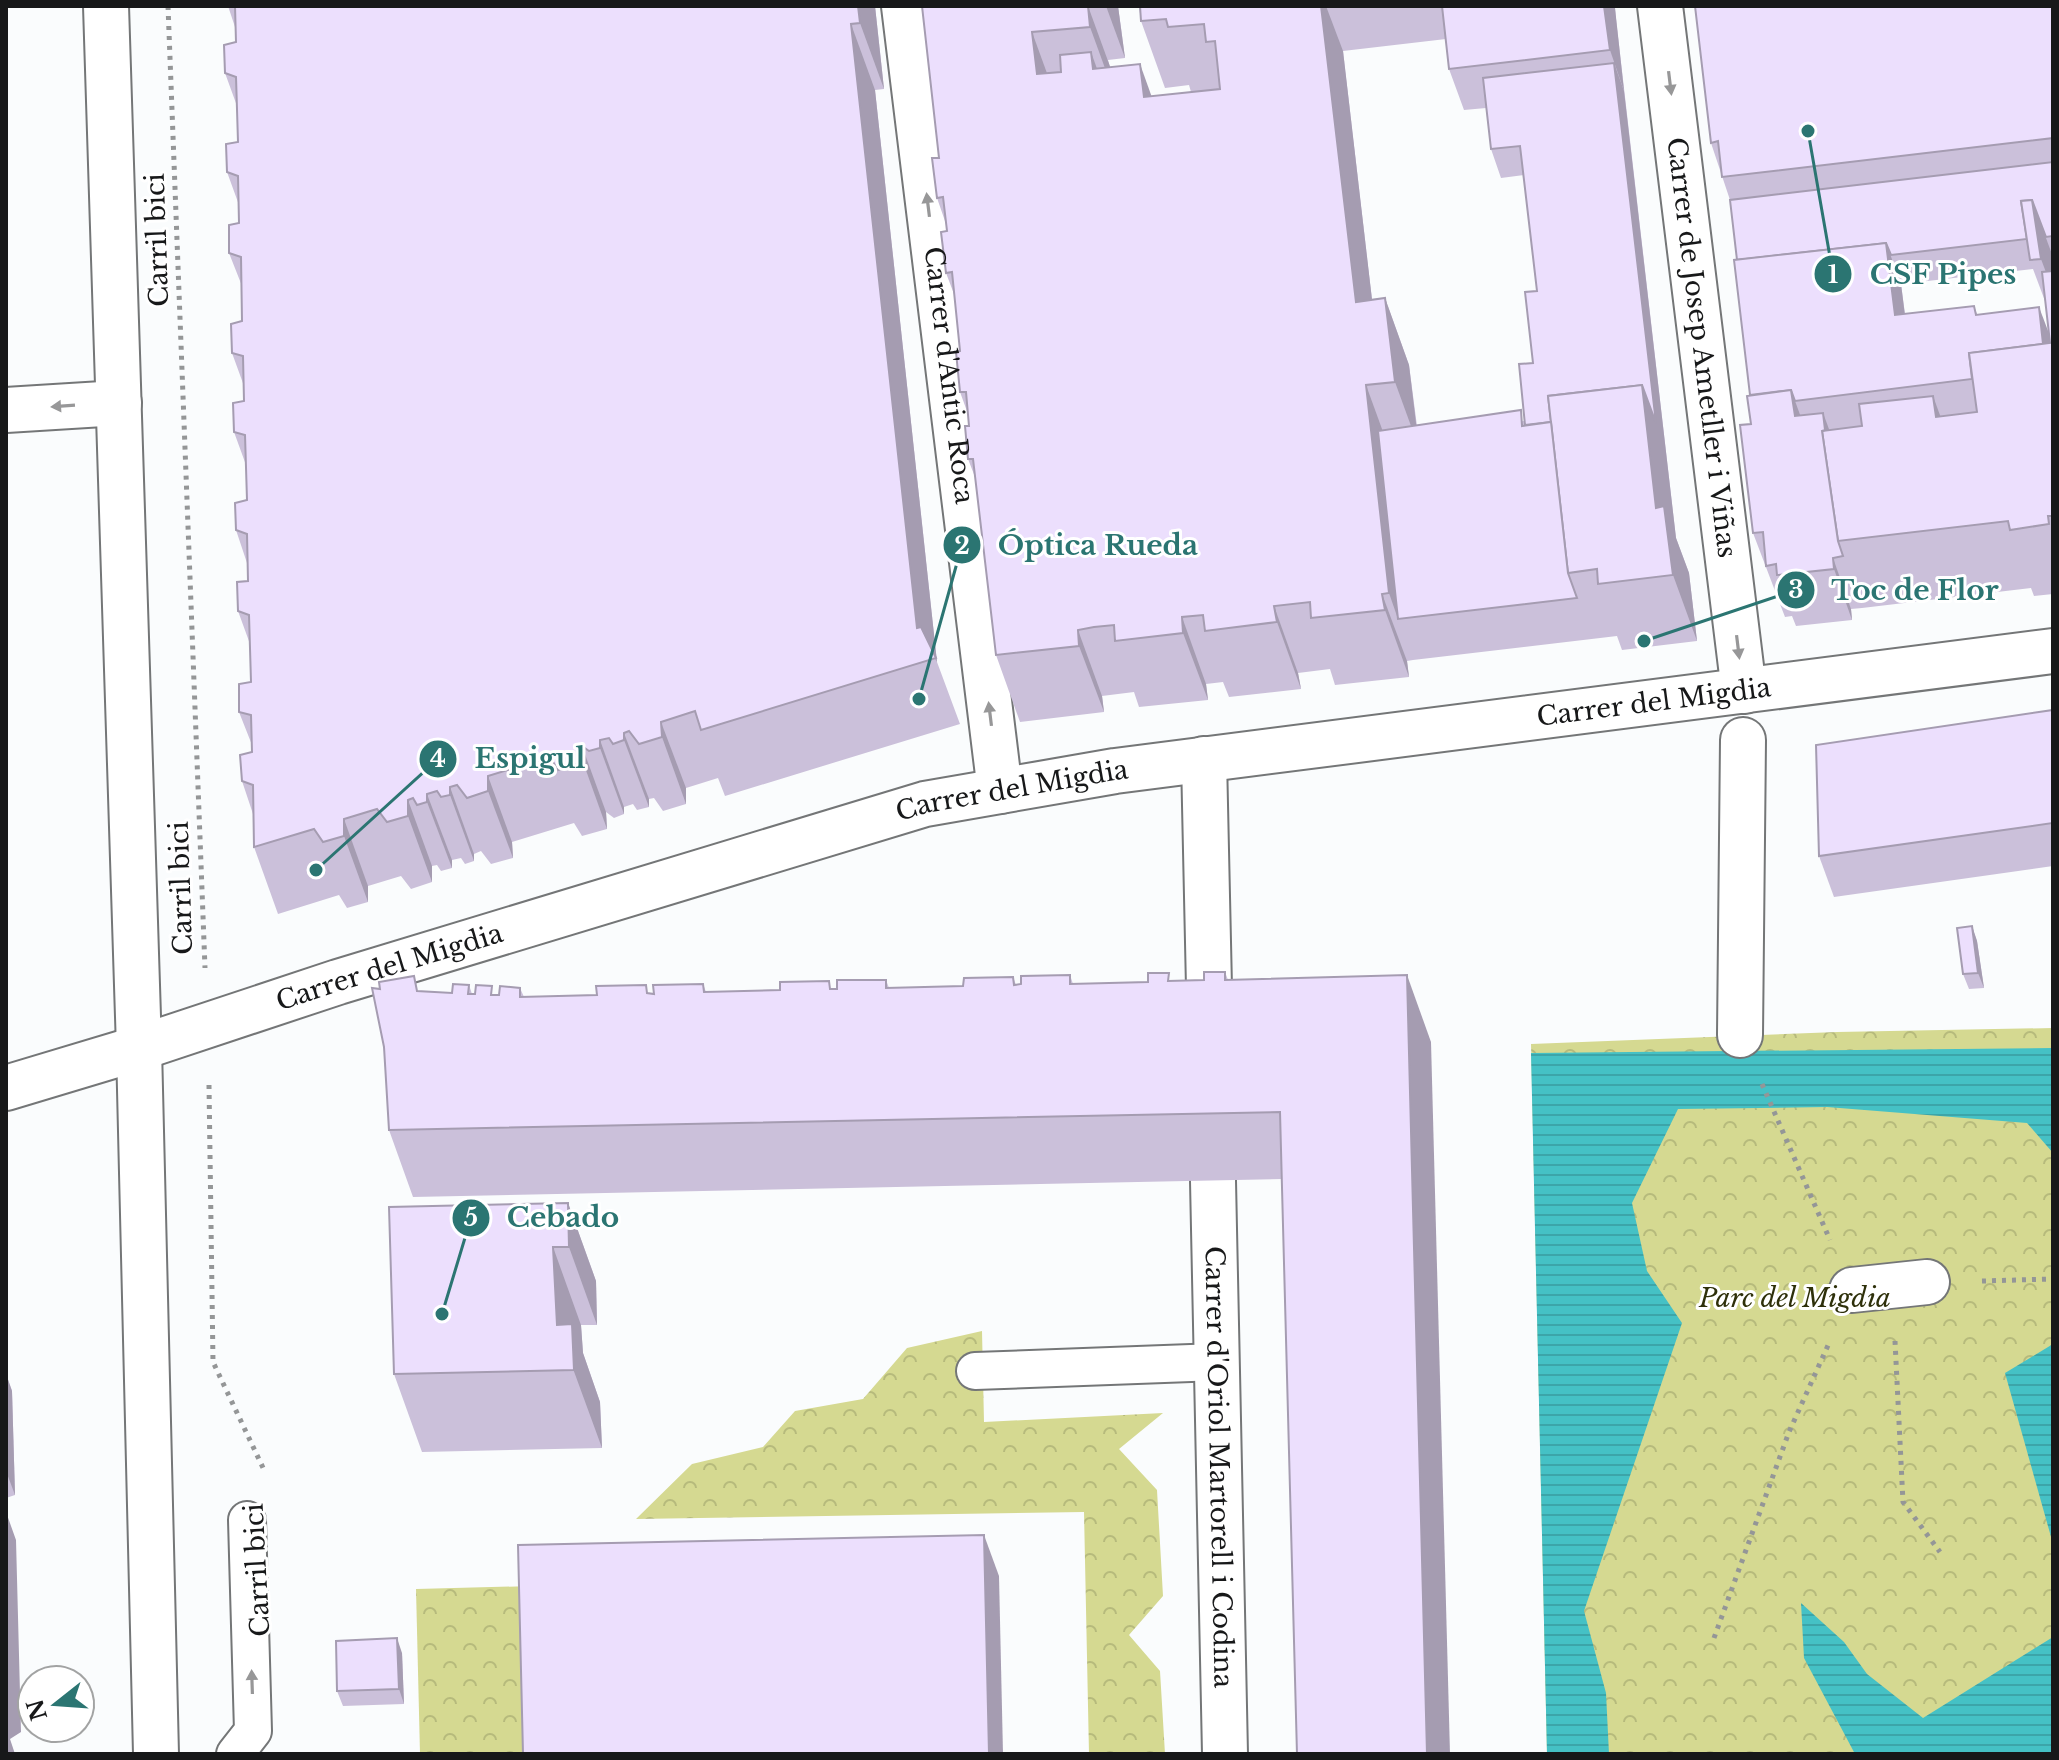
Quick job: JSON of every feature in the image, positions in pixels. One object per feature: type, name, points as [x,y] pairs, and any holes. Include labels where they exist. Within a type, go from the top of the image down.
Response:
[{"type":"street","points":[[106,6],[139,1048],[156,1754]]},
{"type":"street","name":"Carrer d'Antic Roca","points":[[904,6],[1000,791]]},
{"type":"street","name":"Carrer de Josep Ametller i Viñas","points":[[1660,6],[1744,691]]},
{"type":"street","points":[[6,410],[119,403]]},
{"type":"street","name":"Carrer del Migdia","points":[[6,1088],[338,982],[925,804],[1099,773],[2053,651]]},
{"type":"street","points":[[1740,1035],[1743,740]]},
{"type":"street","points":[[1204,759],[1211,1047]]},
{"type":"street","name":"Carrer d'Oriol Martorell i Codina","points":[[1213,1181],[1225,1754]]},
{"type":"lane","points":[[975,1371],[1218,1362]]},
{"type":"lane","points":[[235,1754],[253,1731],[247,1520]]},
{"type":"path","name":"Carril bici","points":[[168,6],[208,1025],[213,1362],[271,1485]]},
{"type":"path","points":[[1772,1108],[1833,1248]]},
{"type":"path","points":[[1890,1286],[2053,1279]]},
{"type":"path","points":[[1890,1286],[1903,1502],[1940,1552]]},
{"type":"path","points":[[1714,1638],[1789,1432],[1890,1286]]},
{"type":"green space","name":"Parc del Migdia","points":[[2053,1028],[2053,1754],[1547,1754],[1531,1044],[1837,1032]]},
{"type":"green space","points":[[982,1331],[984,1422],[1163,1413],[1119,1449],[1157,1490],[1163,1596],[1129,1635],[1160,1671],[1165,1754],[1089,1754],[1084,1512],[636,1519],[692,1464],[763,1447],[795,1411],[863,1399],[907,1348]]},
{"type":"green space","points":[[533,1586],[537,1754],[420,1754],[416,1589]]},
{"type":"water","points":[[2053,1048],[2053,1153],[2027,1123],[1827,1107],[1678,1109],[1632,1203],[1647,1271],[1682,1323],[1584,1611],[1606,1693],[1609,1754],[1547,1754],[1531,1053]]},
{"type":"water","points":[[2053,1344],[2053,1544],[2005,1373]]},
{"type":"water","points":[[1801,1603],[1844,1642],[1867,1674],[1923,1718],[2053,1637],[2053,1754],[1855,1754],[1804,1658]]},
{"type":"building","points":[[235,6],[858,6],[860,23],[851,24],[917,628],[921,627],[936,658],[701,730],[695,711],[661,722],[662,737],[639,744],[629,731],[624,733],[624,740],[613,744],[609,738],[600,740],[600,748],[589,751],[582,746],[583,762],[558,770],[550,757],[488,776],[488,791],[467,798],[457,785],[450,787],[450,795],[441,797],[437,791],[427,794],[427,802],[417,805],[413,798],[408,800],[408,816],[387,822],[377,809],[344,819],[344,836],[323,842],[314,829],[254,847],[253,785],[242,781],[240,755],[252,752],[251,715],[239,712],[239,684],[251,682],[249,615],[238,611],[237,582],[248,581],[247,534],[236,530],[235,503],[247,500],[245,435],[234,432],[233,403],[244,401],[243,356],[232,353],[231,324],[242,321],[241,257],[229,253],[229,225],[239,223],[238,176],[227,172],[226,144],[238,142],[236,77],[225,73],[224,45],[236,42]]},
{"type":"building","points":[[922,6],[1088,6],[1090,27],[1032,32],[1037,74],[1061,72],[1060,55],[1091,52],[1093,69],[1140,64],[1144,97],[1220,89],[1215,41],[1206,42],[1204,24],[1168,27],[1166,19],[1141,21],[1140,6],[1321,6],[1356,302],[1385,298],[1395,382],[1366,385],[1389,593],[1382,594],[1385,610],[1311,618],[1310,602],[1274,606],[1277,622],[1205,631],[1203,615],[1182,617],[1183,633],[1115,641],[1114,625],[1094,627],[1078,630],[1079,646],[996,655],[973,459],[968,459],[966,392],[960,392],[956,352],[960,351],[952,272],[946,273],[941,232],[947,231],[943,197],[937,198],[932,158],[939,158]]},
{"type":"building","points":[[1442,6],[1604,6],[1610,50],[1449,69]]},
{"type":"building","points":[[1695,6],[2053,6],[2053,138],[1722,177],[1718,141],[1711,143]]},
{"type":"building","points":[[1614,63],[1656,423],[1642,385],[1548,396],[1551,422],[1525,425],[1519,364],[1533,363],[1525,292],[1537,291],[1520,146],[1491,149],[1483,78]]},
{"type":"building","points":[[2053,162],[2053,236],[2046,237],[2032,200],[2021,201],[2027,239],[1891,255],[1886,243],[1737,260],[1730,200]]},
{"type":"building","points":[[2032,200],[2041,259],[2030,260],[2021,201]]},
{"type":"building","points":[[1886,243],[1895,315],[1974,306],[1976,315],[2039,307],[2043,344],[1969,353],[1972,379],[1795,401],[1791,390],[1750,395],[1734,260]]},
{"type":"building","points":[[2053,271],[2053,516],[2048,516],[2049,524],[2010,530],[2008,521],[1838,541],[1822,431],[1862,426],[1859,404],[1933,396],[1936,417],[1977,412],[1969,353],[2050,343],[2042,272]]},
{"type":"building","points":[[1642,385],[1656,508],[1664,506],[1673,575],[1598,584],[1597,569],[1568,573],[1548,396]]},
{"type":"building","points":[[1791,390],[1795,416],[1823,413],[1825,430],[1822,431],[1838,541],[1843,556],[1833,558],[1834,569],[1777,575],[1776,564],[1766,566],[1763,532],[1753,533],[1740,425],[1751,424],[1747,396]]},
{"type":"building","points":[[1521,410],[1522,426],[1551,422],[1568,573],[1577,598],[1398,619],[1378,431]]},
{"type":"building","points":[[2053,710],[2053,823],[1819,856],[1816,745]]},
{"type":"building","points":[[1972,926],[1978,973],[1963,974],[1957,928]]},
{"type":"building","points":[[1204,972],[1225,972],[1225,980],[1407,975],[1427,1754],[1297,1754],[1280,1112],[389,1130],[384,1047],[372,988],[380,989],[379,982],[414,976],[417,991],[452,993],[453,984],[469,985],[468,994],[475,994],[476,985],[492,986],[491,995],[499,995],[500,986],[520,988],[520,997],[597,995],[596,986],[646,985],[647,993],[654,994],[653,985],[703,984],[704,992],[780,990],[780,982],[829,981],[830,989],[837,989],[837,980],[886,980],[886,988],[963,986],[964,978],[1013,977],[1014,985],[1021,984],[1021,976],[1070,975],[1070,984],[1148,982],[1148,973],[1169,973],[1168,981],[1204,980]]},
{"type":"building","points":[[568,1203],[569,1247],[553,1247],[557,1325],[572,1324],[574,1370],[394,1374],[389,1207]]},
{"type":"building","points":[[984,1535],[989,1754],[523,1754],[518,1545]]},
{"type":"building","points":[[397,1638],[399,1689],[337,1691],[336,1641]]},
{"type":"place","name":"CSF Pipes","points":[[1808,131]]},
{"type":"place","name":"Toc de Flor","points":[[1644,641]]},
{"type":"place","name":"Óptica Rueda","points":[[919,699]]},
{"type":"place","name":"Espigul","points":[[316,870]]},
{"type":"place","name":"Cebado","points":[[442,1314]]}]
